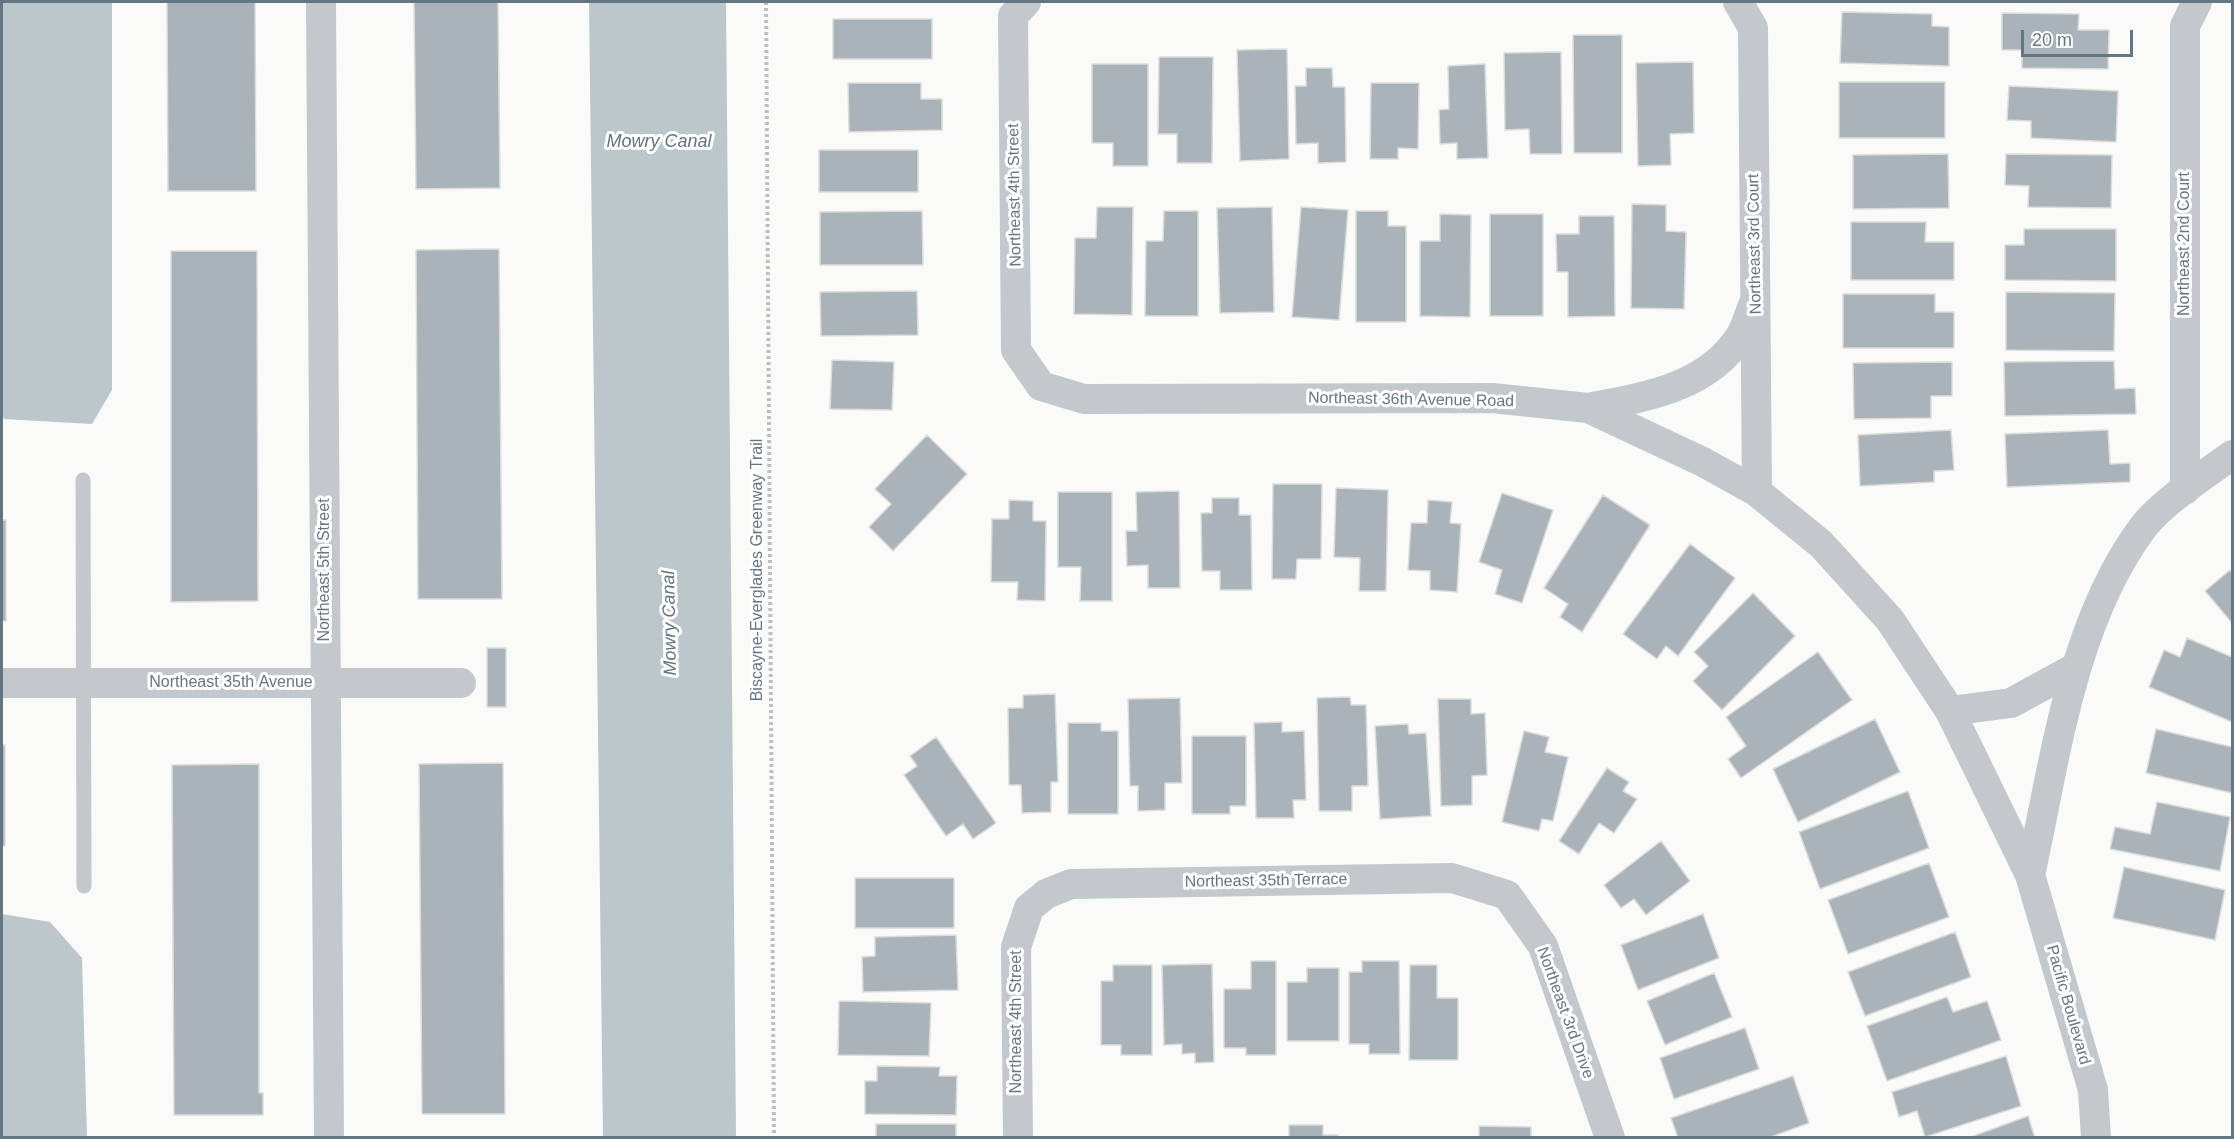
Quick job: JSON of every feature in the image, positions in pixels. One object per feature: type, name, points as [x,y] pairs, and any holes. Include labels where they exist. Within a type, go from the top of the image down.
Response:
[{"type":"street","name":"Northeast 5th Street","points":[[321,2],[329,1137]]},
{"type":"street","name":"Northeast 4th Street","points":[[1026,2],[1013,16],[1016,350],[1041,386]]},
{"type":"street","name":"Northeast 3rd Court","points":[[1738,2],[1753,28],[1757,492]]},
{"type":"street","name":"Northeast 2nd Court","points":[[2185,490],[2185,26],[2197,2]]},
{"type":"street","points":[[1588,408],[1632,400],[1686,383],[1708,372],[1741,334],[1756,300]]},
{"type":"street","name":"Northeast 36th Avenue Road","points":[[1041,386],[1084,399],[1492,398],[1588,408],[1702,462],[1757,492],[1821,544],[1890,620],[1950,711],[2030,875]]},
{"type":"street","points":[[2030,875],[2075,668],[2104,595],[2141,529],[2185,490],[2232,455]]},
{"type":"street","points":[[1950,711],[2011,703],[2075,668]]},
{"type":"street","name":"Northeast 35th Avenue","points":[[2,683],[461,683]]},
{"type":"street","name":"Pacific Boulevard","points":[[2030,875],[2093,1090],[2097,1137]]},
{"type":"street","name":"Northeast 35th Terrace","points":[[1029,908],[1046,894],[1071,884],[1452,878],[1507,895]]},
{"type":"street","name":"Northeast 3rd Drive","points":[[1507,895],[1543,946],[1610,1137]]},
{"type":"street","name":"Northeast 4th Street","points":[[1018,1137],[1016,946],[1029,908]]},
{"type":"lane","points":[[83,480],[84,886]]},
{"type":"path","name":"Biscayne-Everglades Greenway Trail","points":[[766,2],[774,1137]]},
{"type":"water","points":[[2,2],[112,2],[112,390],[92,424],[4,419],[2,413]]},
{"type":"water","name":"Mowry Canal","points":[[589,2],[726,2],[736,1137],[603,1137]]},
{"type":"water","points":[[2,914],[50,922],[82,958],[87,1137],[2,1137]]},
{"type":"building","points":[[167,2],[255,2],[256,191],[168,191]]},
{"type":"building","points":[[414,2],[498,2],[500,188],[416,189]]},
{"type":"building","points":[[1842,12],[1932,14],[1932,26],[1949,27],[1949,66],[1840,63]]},
{"type":"building","points":[[2002,13],[2079,14],[2078,30],[2109,30],[2108,69],[2022,68],[2022,50],[2002,50]]},
{"type":"building","points":[[833,19],[932,19],[932,59],[833,59]]},
{"type":"building","points":[[1573,35],[1622,35],[1622,153],[1574,153]]},
{"type":"building","points":[[1287,49],[1289,159],[1240,161],[1237,50]]},
{"type":"building","points":[[1561,52],[1562,154],[1530,154],[1529,129],[1505,130],[1504,53]]},
{"type":"building","points":[[1159,57],[1213,57],[1212,163],[1177,163],[1177,134],[1158,134]]},
{"type":"building","points":[[1693,62],[1694,133],[1670,134],[1671,165],[1638,166],[1636,63]]},
{"type":"building","points":[[1092,64],[1148,64],[1148,166],[1113,166],[1113,143],[1092,143]]},
{"type":"building","points":[[1485,64],[1488,158],[1457,159],[1457,143],[1440,144],[1439,110],[1449,109],[1448,66]]},
{"type":"building","points":[[1306,68],[1332,68],[1333,87],[1345,87],[1346,162],[1318,163],[1318,143],[1296,144],[1295,86],[1306,86]]},
{"type":"building","points":[[1839,82],[1945,82],[1945,138],[1839,138]]},
{"type":"building","points":[[848,83],[921,83],[921,99],[942,99],[942,130],[849,132]]},
{"type":"building","points":[[1371,83],[1419,83],[1418,149],[1398,148],[1398,159],[1370,159]]},
{"type":"building","points":[[2009,86],[2118,91],[2116,142],[2031,138],[2031,121],[2007,120]]},
{"type":"building","points":[[819,150],[918,150],[918,192],[819,192]]},
{"type":"building","points":[[1948,154],[1949,208],[1853,209],[1853,155]]},
{"type":"building","points":[[2006,154],[2112,155],[2111,208],[2028,207],[2029,186],[2005,185]]},
{"type":"building","points":[[1632,204],[1666,205],[1666,231],[1686,232],[1684,309],[1631,308]]},
{"type":"building","points":[[1097,207],[1133,207],[1132,315],[1074,314],[1075,238],[1096,238]]},
{"type":"building","points":[[1272,207],[1274,312],[1220,313],[1217,208]]},
{"type":"building","points":[[1301,207],[1348,210],[1339,320],[1292,317]]},
{"type":"building","points":[[922,211],[923,265],[820,265],[820,212]]},
{"type":"building","points":[[1164,211],[1198,211],[1198,316],[1145,316],[1146,241],[1163,241]]},
{"type":"building","points":[[1356,211],[1388,211],[1388,226],[1406,226],[1406,322],[1356,322]]},
{"type":"building","points":[[1440,214],[1471,215],[1470,317],[1420,316],[1420,241],[1440,241]]},
{"type":"building","points":[[1490,214],[1543,214],[1543,316],[1490,316]]},
{"type":"building","points":[[1579,216],[1614,216],[1615,316],[1568,317],[1568,272],[1557,272],[1556,234],[1579,234]]},
{"type":"building","points":[[1851,222],[1926,222],[1925,242],[1954,242],[1954,280],[1851,280]]},
{"type":"building","points":[[2024,229],[2116,229],[2116,281],[2005,280],[2005,245],[2024,245]]},
{"type":"building","points":[[499,249],[502,599],[418,599],[416,250]]},
{"type":"building","points":[[171,251],[257,251],[258,601],[171,602]]},
{"type":"building","points":[[917,291],[918,335],[821,336],[820,292]]},
{"type":"building","points":[[2006,292],[2115,293],[2114,351],[2006,350]]},
{"type":"building","points":[[1843,294],[1935,294],[1935,312],[1954,312],[1954,348],[1843,348]]},
{"type":"building","points":[[832,360],[894,362],[892,410],[830,409]]},
{"type":"building","points":[[2114,361],[2115,389],[2135,388],[2136,414],[2005,416],[2004,362]]},
{"type":"building","points":[[1952,362],[1952,396],[1931,396],[1931,418],[1854,419],[1853,363]]},
{"type":"building","points":[[1951,430],[1954,470],[1934,471],[1934,482],[1860,486],[1858,435]]},
{"type":"building","points":[[2108,430],[2110,464],[2130,463],[2130,482],[2007,487],[2005,434]]},
{"type":"building","points":[[927,435],[967,474],[893,551],[869,527],[891,504],[875,489]]},
{"type":"building","points":[[1273,484],[1322,484],[1321,559],[1297,559],[1296,579],[1272,579]]},
{"type":"building","points":[[1336,488],[1388,490],[1386,591],[1359,591],[1360,558],[1334,557]]},
{"type":"building","points":[[1179,491],[1180,588],[1148,588],[1148,565],[1127,566],[1126,531],[1137,531],[1136,492]]},
{"type":"building","points":[[1058,492],[1112,492],[1112,601],[1080,601],[1081,567],[1058,567]]},
{"type":"building","points":[[1502,493],[1553,510],[1522,603],[1495,594],[1502,570],[1479,562]]},
{"type":"building","points":[[1603,495],[1650,525],[1582,632],[1560,617],[1568,604],[1544,588]]},
{"type":"building","points":[[1212,498],[1239,498],[1239,515],[1251,515],[1252,590],[1220,590],[1220,571],[1202,571],[1201,513],[1212,513]]},
{"type":"building","points":[[1009,500],[1033,501],[1033,521],[1046,521],[1045,601],[1017,600],[1018,582],[991,582],[992,519],[1009,519]]},
{"type":"building","points":[[1428,500],[1452,502],[1450,523],[1461,524],[1457,592],[1430,590],[1430,571],[1408,570],[1411,523],[1427,523]]},
{"type":"building","points":[[2,520],[6,520],[6,621],[2,621]]},
{"type":"building","points":[[1690,544],[1735,578],[1678,656],[1666,646],[1657,659],[1623,634]]},
{"type":"building","points":[[2230,570],[2232,573],[2232,623],[2205,591]]},
{"type":"building","points":[[1753,593],[1795,636],[1722,710],[1693,681],[1708,666],[1694,652]]},
{"type":"building","points":[[2187,638],[2232,657],[2232,722],[2149,687],[2164,650],[2180,657]]},
{"type":"building","points":[[487,648],[506,648],[506,707],[487,707]]},
{"type":"building","points":[[1818,652],[1852,700],[1741,778],[1728,759],[1746,746],[1726,717]]},
{"type":"building","points":[[1055,694],[1058,782],[1051,782],[1051,812],[1022,813],[1021,785],[1009,785],[1008,708],[1023,708],[1023,695]]},
{"type":"building","points":[[1350,697],[1351,705],[1366,705],[1368,786],[1352,786],[1352,811],[1319,811],[1317,698]]},
{"type":"building","points":[[1180,698],[1182,783],[1165,783],[1165,810],[1138,811],[1138,786],[1130,786],[1128,699]]},
{"type":"building","points":[[1438,699],[1471,699],[1471,714],[1485,713],[1487,775],[1472,776],[1472,805],[1441,806]]},
{"type":"building","points":[[1875,719],[1900,772],[1798,822],[1773,769]]},
{"type":"building","points":[[1282,722],[1282,732],[1304,731],[1306,800],[1293,800],[1294,818],[1256,818],[1254,723]]},
{"type":"building","points":[[1068,723],[1101,723],[1101,731],[1118,731],[1118,814],[1068,814]]},
{"type":"building","points":[[1408,724],[1409,734],[1426,733],[1431,816],[1380,819],[1375,726]]},
{"type":"building","points":[[2156,729],[2232,747],[2232,793],[2146,773]]},
{"type":"building","points":[[1524,731],[1549,737],[1545,752],[1568,757],[1553,821],[1542,819],[1539,831],[1502,822]]},
{"type":"building","points":[[1192,736],[1246,736],[1246,806],[1230,806],[1230,814],[1192,814]]},
{"type":"building","points":[[936,737],[996,823],[973,839],[963,824],[946,836],[904,775],[917,766],[910,756]]},
{"type":"building","points":[[2,745],[5,745],[5,846],[2,846]]},
{"type":"building","points":[[503,763],[505,1114],[422,1114],[419,764]]},
{"type":"building","points":[[259,764],[259,1093],[263,1093],[263,1115],[174,1115],[172,765]]},
{"type":"building","points":[[1607,768],[1629,782],[1623,791],[1637,799],[1614,833],[1599,823],[1579,854],[1559,841]]},
{"type":"building","points":[[1908,791],[1929,848],[1820,889],[1799,832]]},
{"type":"building","points":[[2157,802],[2230,817],[2220,871],[2110,849],[2115,827],[2150,834]]},
{"type":"building","points":[[1661,841],[1690,881],[1646,915],[1634,899],[1621,908],[1604,885]]},
{"type":"building","points":[[1929,863],[1949,917],[1848,954],[1828,900]]},
{"type":"building","points":[[2124,867],[2225,890],[2215,940],[2113,918]]},
{"type":"building","points":[[855,878],[954,878],[954,928],[855,928]]},
{"type":"building","points":[[1703,914],[1719,958],[1638,990],[1621,945]]},
{"type":"building","points":[[1955,932],[1971,977],[1865,1016],[1848,972]]},
{"type":"building","points":[[956,935],[958,990],[863,992],[862,957],[875,956],[875,937]]},
{"type":"building","points":[[1251,961],[1276,961],[1276,1055],[1246,1055],[1246,1048],[1224,1048],[1224,989],[1251,989]]},
{"type":"building","points":[[1362,961],[1399,961],[1400,1054],[1369,1054],[1369,1044],[1349,1044],[1349,972],[1362,972]]},
{"type":"building","points":[[1212,964],[1214,1062],[1195,1063],[1195,1053],[1182,1054],[1182,1044],[1164,1045],[1162,965]]},
{"type":"building","points":[[1113,965],[1152,965],[1152,1055],[1121,1055],[1121,1045],[1101,1045],[1101,981],[1113,981]]},
{"type":"building","points":[[1410,965],[1437,965],[1437,998],[1458,998],[1458,1060],[1409,1060]]},
{"type":"building","points":[[1307,968],[1339,968],[1339,1041],[1287,1041],[1287,982],[1307,982]]},
{"type":"building","points":[[1714,973],[1732,1017],[1665,1045],[1647,1001]]},
{"type":"building","points":[[1947,997],[1953,1012],[1987,1001],[2001,1040],[1887,1081],[1867,1026]]},
{"type":"building","points":[[839,1001],[931,1003],[929,1056],[838,1055]]},
{"type":"building","points":[[1745,1028],[1759,1069],[1674,1099],[1660,1058]]},
{"type":"building","points":[[2006,1056],[2021,1106],[1925,1137],[1917,1111],[1899,1117],[1892,1092]]},
{"type":"building","points":[[877,1066],[940,1067],[939,1076],[957,1076],[956,1115],[865,1114],[865,1081],[877,1081]]},
{"type":"building","points":[[1793,1076],[1809,1123],[1768,1138],[1678,1138],[1671,1118]]},
{"type":"building","points":[[2028,1116],[2035,1138],[1968,1138]]},
{"type":"building","points":[[876,1124],[956,1124],[956,1138],[876,1138]]},
{"type":"building","points":[[1289,1125],[1323,1125],[1323,1135],[1338,1135],[1338,1138],[1289,1138]]},
{"type":"building","points":[[1479,1126],[1531,1127],[1531,1138],[1479,1138]]}]
